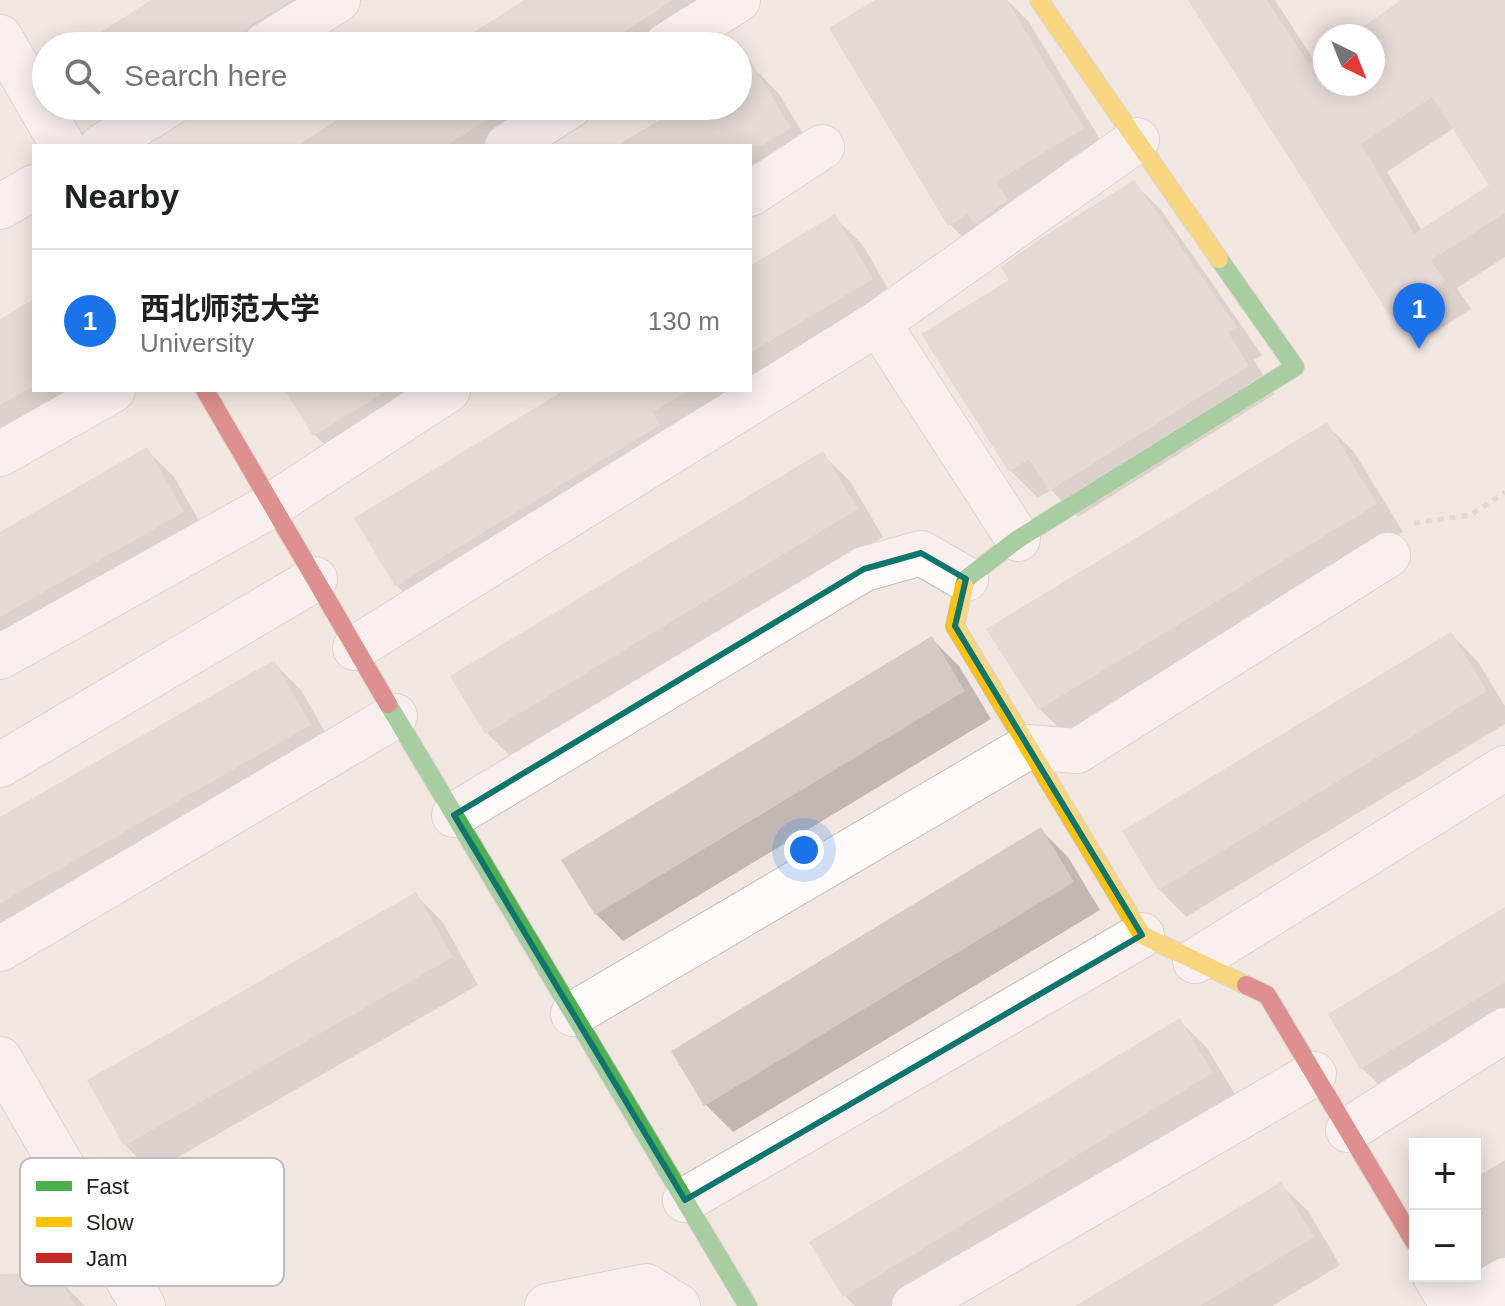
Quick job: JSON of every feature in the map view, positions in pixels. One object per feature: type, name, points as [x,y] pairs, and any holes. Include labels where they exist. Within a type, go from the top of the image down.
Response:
[{"type":"street","points":[[287,32],[338,0]]},
{"type":"street","points":[[687,32],[738,0]]},
{"type":"street","points":[[1039,0],[1295,367],[1018,539],[966,579],[955,626],[1142,935],[1267,995],[1409,1233]]},
{"type":"street","points":[[0,37],[32,92]]},
{"type":"street","points":[[48,120],[62,144]]},
{"type":"street","points":[[105,144],[144,120]]},
{"type":"street","points":[[510,144],[548,120]]},
{"type":"street","points":[[355,648],[878,323],[1137,140]]},
{"type":"street","points":[[752,193],[822,147]]},
{"type":"street","points":[[0,207],[32,188]]},
{"type":"street","points":[[878,323],[1018,539]]},
{"type":"street","points":[[0,454],[109,392]]},
{"type":"street","points":[[206,392],[395,716],[748,1306]]},
{"type":"street","points":[[0,657],[272,505],[445,392]]},
{"type":"street","points":[[454,815],[864,569],[921,553],[966,579]]},
{"type":"street","points":[[573,1014],[1028,747],[1077,751],[1388,555]]},
{"type":"street","points":[[0,765],[315,579]]},
{"type":"street","points":[[0,949],[395,716]]},
{"type":"street","points":[[1195,961],[1505,768]]},
{"type":"street","points":[[685,1200],[1142,935]]},
{"type":"street","points":[[1348,1130],[1505,1030]]},
{"type":"street","points":[[0,1059],[57,1158]]},
{"type":"street","points":[[914,1306],[1314,1074]]},
{"type":"street","points":[[1462,1306],[1505,1280]]},
{"type":"street","points":[[1439,1282],[1453,1306]]},
{"type":"street","points":[[131,1286],[143,1306]]},
{"type":"street","points":[[547,1306],[646,1286],[678,1306]]},
{"type":"path","points":[[1388,555],[1414,523],[1471,515],[1505,492]]},
{"type":"highlighted area","points":[[921,553],[966,579],[955,626],[1142,935],[685,1200],[454,815],[864,569]]},
{"type":"building","points":[[151,0],[291,0],[244,32],[101,32]]},
{"type":"building","points":[[524,0],[673,0],[624,32],[474,32]]},
{"type":"building","points":[[875,0],[1007,0],[1084,128],[996,182],[1008,200],[974,224],[968,214],[948,226],[829,28]]},
{"type":"building","points":[[1188,0],[1267,0],[1309,64],[1313,61],[1313,96],[1385,96],[1385,24],[1367,24],[1401,0],[1505,0],[1505,213],[1431,260],[1445,281],[1390,316]],"holes":[[[1432,97],[1489,185],[1414,234],[1361,144]]]},
{"type":"building","points":[[752,63],[791,128],[761,146],[619,144],[660,120],[752,120]]},
{"type":"building","points":[[337,120],[486,120],[449,144],[300,144]]},
{"type":"building","points":[[1134,180],[1237,327],[1228,332],[1249,366],[1049,491],[1029,459],[1009,472],[921,334],[1009,280],[1001,267]]},
{"type":"building","points":[[835,214],[873,279],[752,352],[752,265]]},
{"type":"building","points":[[32,300],[32,387],[0,405],[0,319]]},
{"type":"building","points":[[286,392],[385,392],[313,436]]},
{"type":"building","points":[[562,392],[687,392],[653,412],[660,425],[395,586],[354,518]]},
{"type":"building","points":[[1327,422],[1377,504],[1038,710],[986,629]]},
{"type":"building","points":[[147,447],[184,512],[0,617],[0,532]]},
{"type":"building","points":[[823,451],[858,509],[485,734],[450,676]]},
{"type":"building","points":[[1451,632],[1487,691],[1158,890],[1122,831]]},
{"type":"building","points":[[932,636],[965,691],[595,915],[561,860]]},
{"type":"building","points":[[274,660],[311,725],[0,903],[0,817]]},
{"type":"building","points":[[1041,827],[1074,882],[704,1106],[671,1051]]},
{"type":"building","points":[[416,892],[453,957],[124,1146],[87,1080]]},
{"type":"building","points":[[1505,907],[1505,982],[1360,1069],[1328,1014]]},
{"type":"building","points":[[1180,1018],[1213,1073],[843,1297],[809,1242]]},
{"type":"building","points":[[1281,1182],[1314,1237],[1200,1306],[1075,1306]]},
{"type":"building","points":[[0,1274],[20,1274],[20,1286],[64,1286],[76,1306],[0,1306]]},
{"type":"traffic: fast","points":[[964,586],[966,579],[1018,539],[1295,367],[1219,259]]},
{"type":"traffic: fast","points":[[388,704],[748,1306]]},
{"type":"traffic: slow","points":[[1039,0],[1219,259]]},
{"type":"traffic: slow","points":[[964,586],[955,626],[1142,935],[1246,985]]},
{"type":"traffic: jam","points":[[206,392],[388,704]]},
{"type":"traffic: jam","points":[[1246,985],[1267,995],[1409,1233]]},
{"type":"place","name":"西北师范大学","points":[[1419,349]]}]
